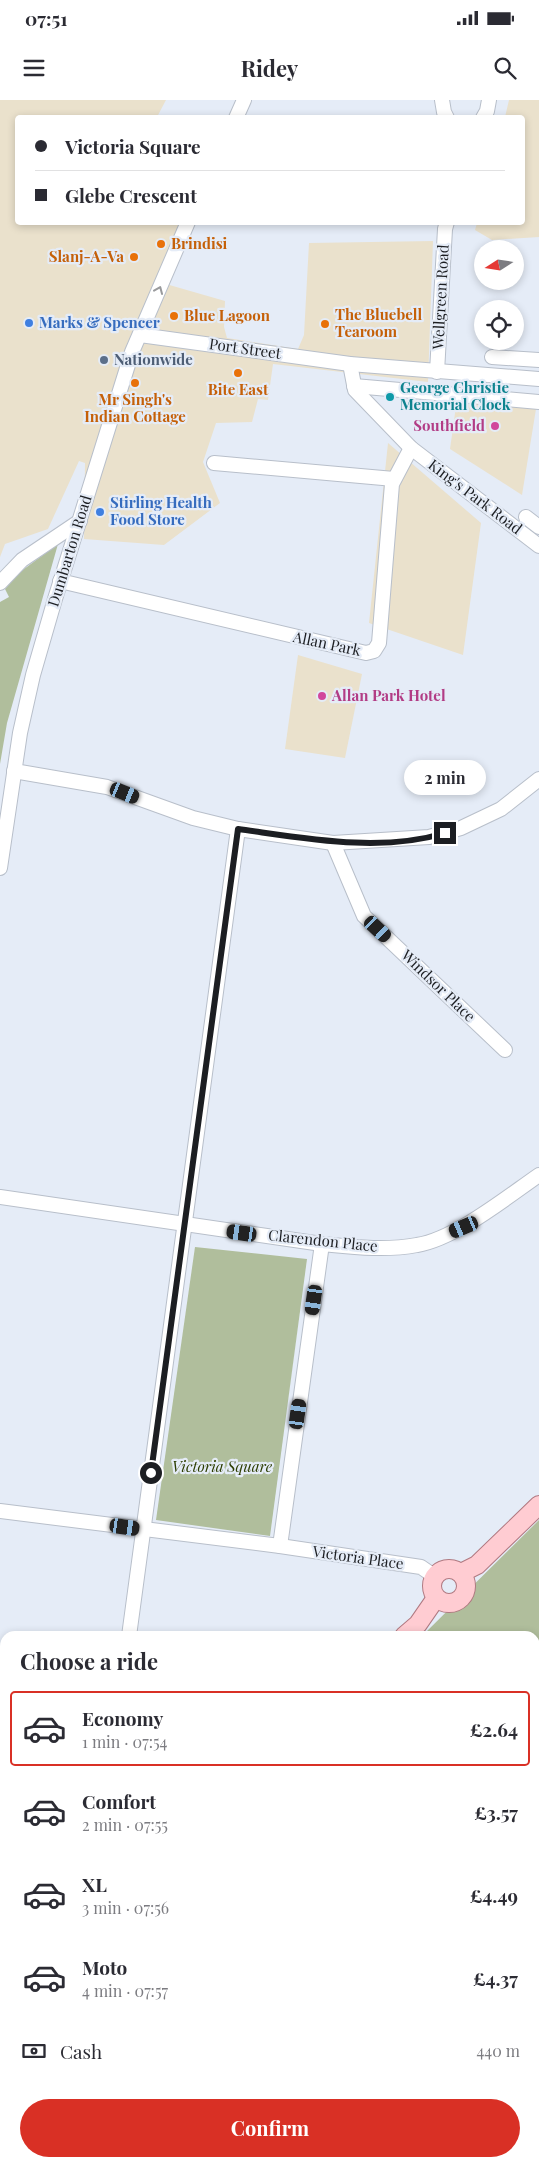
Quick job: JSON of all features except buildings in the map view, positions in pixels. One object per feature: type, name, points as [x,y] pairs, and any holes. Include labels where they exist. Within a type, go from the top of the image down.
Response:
[{"type":"main road","points":[[461,1573],[477,1564],[539,1505]]},
{"type":"main road","points":[[447,1568],[461,1573],[466,1583],[464,1594],[461,1598],[451,1603],[436,1598],[431,1587],[434,1576],[447,1568]]},
{"type":"main road","points":[[410,1631],[418,1624],[436,1598]]},
{"type":"street","points":[[237,115],[244,100]]},
{"type":"street","points":[[442,100],[446,115]]},
{"type":"street","points":[[485,115],[489,100]]},
{"type":"street","name":"Dumbarton Road","points":[[0,868],[14,771],[33,675],[60,582],[132,352],[187,225]]},
{"type":"street","name":"Wellgreen Road","points":[[437,372],[446,225]]},
{"type":"street","name":"Port Street","points":[[140,335],[350,364],[539,379]]},
{"type":"street","points":[[492,357],[539,360]]},
{"type":"street","points":[[350,364],[355,390],[411,448]]},
{"type":"street","points":[[354,386],[539,402]]},
{"type":"street","name":"Allan Park","points":[[60,582],[366,653],[374,651],[379,643],[392,484],[411,448]]},
{"type":"street","name":"King's Park Road","points":[[411,448],[539,546]]},
{"type":"street","points":[[214,462],[394,479]]},
{"type":"street","points":[[526,517],[539,527]]},
{"type":"street","points":[[0,582],[22,560],[80,521]]},
{"type":"street","points":[[14,771],[107,787],[193,818],[238,829],[333,843],[429,838],[453,830],[501,809],[539,779]]},
{"type":"street","points":[[130,1631],[183,1224],[238,829]]},
{"type":"street","name":"Windsor Place","points":[[333,843],[364,916],[505,1050]]},
{"type":"street","name":"Clarendon Place","points":[[0,1197],[322,1244],[373,1248],[419,1245],[464,1227],[539,1175]]},
{"type":"street","points":[[0,1510],[280,1546],[322,1244]]},
{"type":"street","name":"Victoria Place","points":[[280,1546],[421,1567],[434,1576]]},
{"type":"shaded area","points":[[0,100],[166,100],[158,115],[15,115],[15,225],[182,225],[159,282],[225,301],[224,327],[227,338],[298,349],[304,335],[309,243],[433,241],[428,382],[273,364],[268,400],[258,399],[252,422],[216,423],[203,462],[220,503],[164,545],[84,539],[85,463],[79,461],[48,529],[5,544],[0,557]]},
{"type":"shaded area","points":[[509,100],[539,100],[539,237],[492,240],[475,230],[476,225],[525,225],[525,115],[505,115]]},
{"type":"shaded area","points":[[457,399],[536,409],[522,495],[450,449]]},
{"type":"shaded area","points":[[388,443],[481,523],[463,655],[369,623]]},
{"type":"shaded area","points":[[298,655],[362,674],[345,758],[285,749]]},
{"type":"green space","points":[[58,544],[7,723],[0,764],[0,602],[9,597],[5,589],[20,572]]},
{"type":"green space","name":"Victoria Square","points":[[195,1247],[307,1259],[270,1536],[156,1520]]},
{"type":"green space","points":[[539,1520],[539,1631],[427,1631]]},
{"type":"place","name":"Brindisi","points":[[161,244]]},
{"type":"place","name":"Slanj-A-Va","points":[[134,257]]},
{"type":"place","name":"Blue Lagoon","points":[[174,316]]},
{"type":"place","name":"Marks & Spencer","points":[[29,323]]},
{"type":"place","name":"The Bluebell Tearoom","points":[[325,324]]},
{"type":"place","name":"Nationwide","points":[[104,360]]},
{"type":"place","name":"Bite East","points":[[238,373]]},
{"type":"place","name":"Mr Singh's Indian Cottage","points":[[135,383]]},
{"type":"place","name":"George Christie Memorial Clock","points":[[390,397]]},
{"type":"place","name":"Southfield","points":[[495,426]]},
{"type":"place","name":"Stirling Health Food Store","points":[[100,512]]},
{"type":"place","name":"Allan Park Hotel","points":[[322,696]]},
{"type":"route","points":[[151,1473],[238,829],[333,843],[429,838],[445,833]]}]
